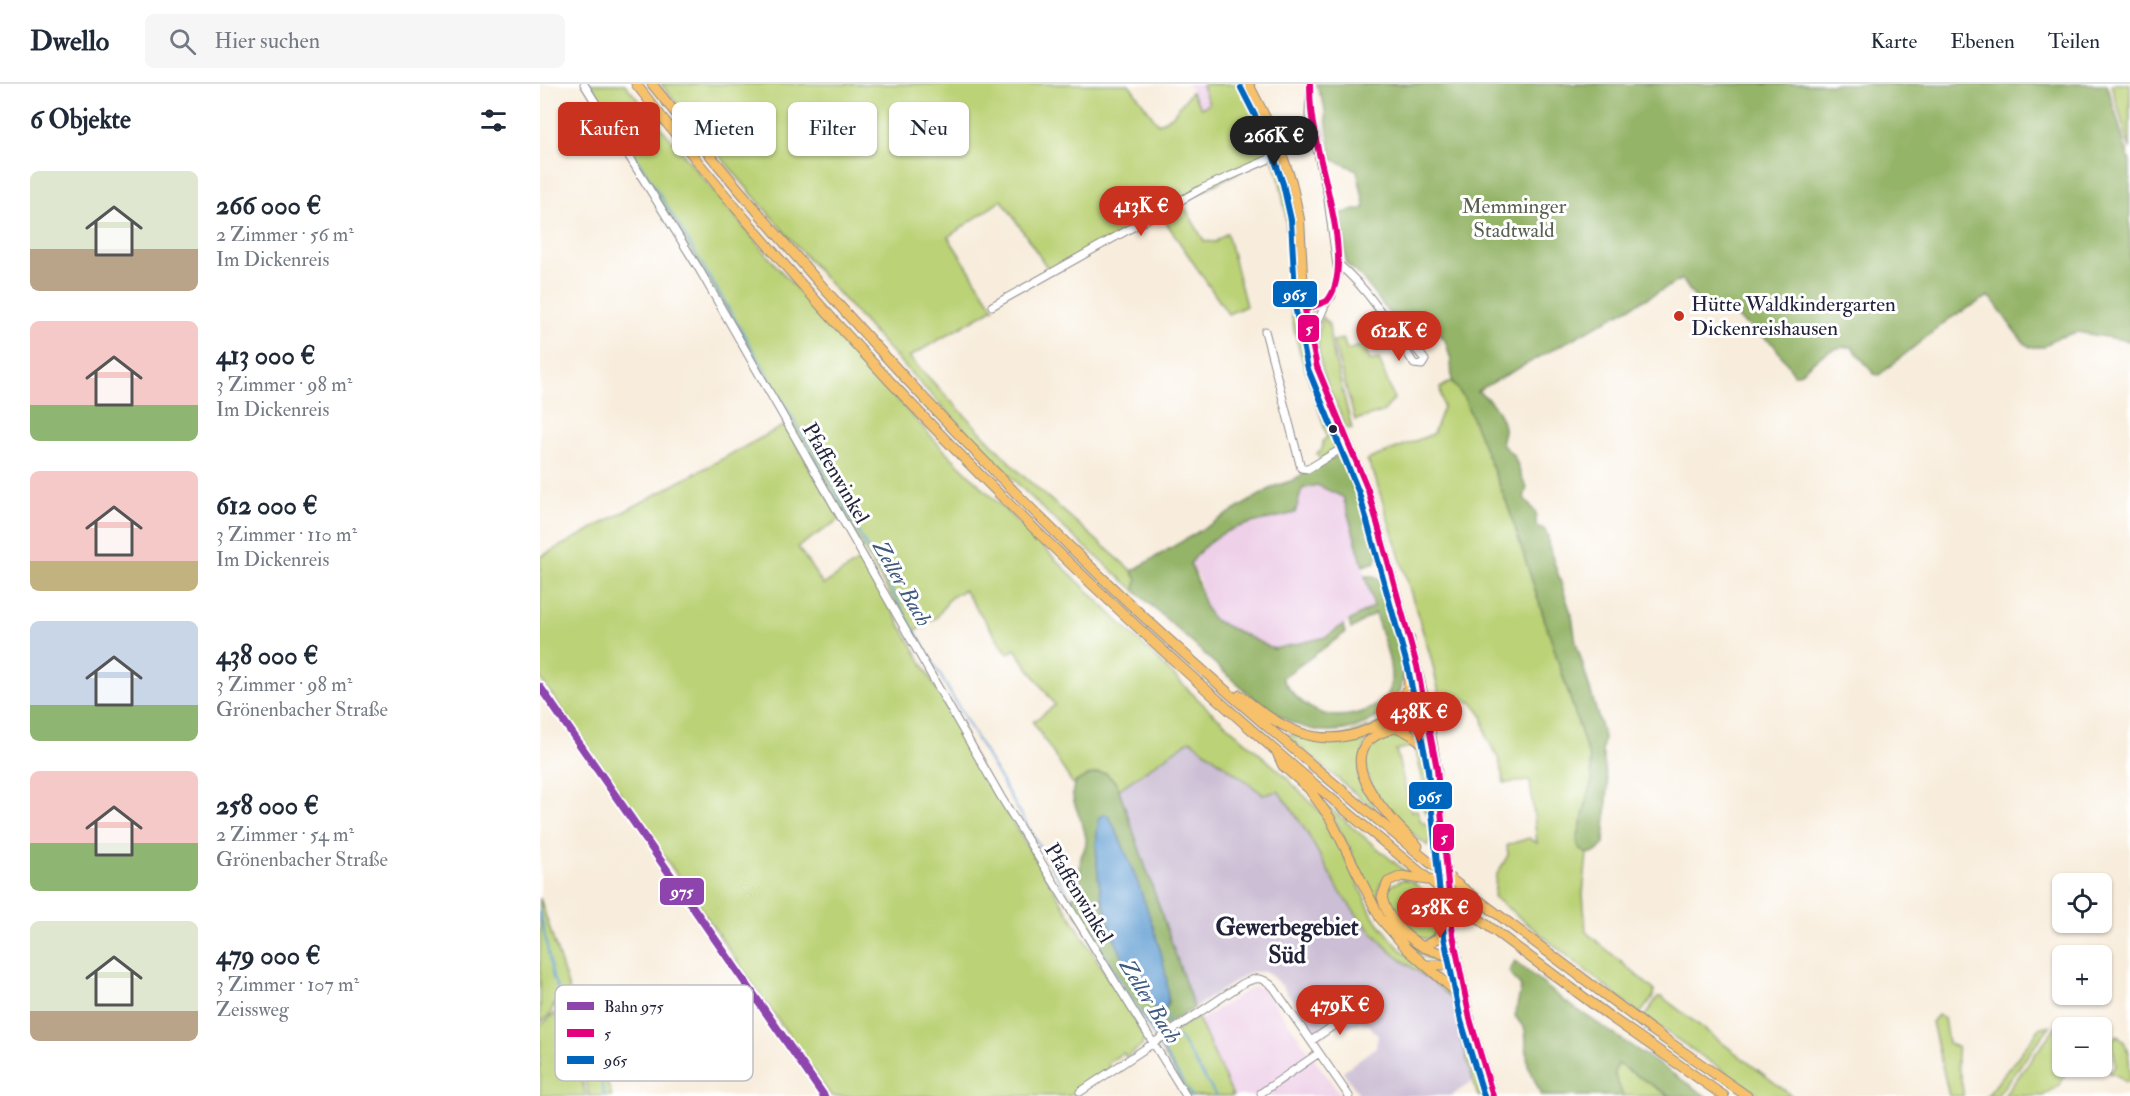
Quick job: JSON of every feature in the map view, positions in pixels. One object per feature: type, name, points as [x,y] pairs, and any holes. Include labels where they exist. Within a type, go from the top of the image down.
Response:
[{"type":"highway","points":[[636,84],[762,238],[924,417],[1083,576],[1170,658],[1277,752],[1469,912],[1610,1016],[1724,1096]]},
{"type":"highway","points":[[652,84],[786,245],[900,372],[1061,538],[1226,692],[1429,862],[1649,1028],[1747,1096]]},
{"type":"highway","points":[[1394,714],[1408,688],[1410,639]]},
{"type":"highway","points":[[1226,692],[1237,693],[1269,720],[1298,733],[1318,738],[1359,733],[1394,714],[1413,711],[1428,714]]},
{"type":"highway","points":[[1428,714],[1420,721],[1382,732],[1368,742],[1362,757],[1362,772],[1367,786],[1380,806],[1429,862]]},
{"type":"highway","points":[[1398,728],[1420,740],[1432,756],[1437,769]]},
{"type":"highway","points":[[1277,752],[1283,766],[1309,789],[1336,828],[1380,918],[1407,949],[1454,990],[1470,1019]]},
{"type":"highway","points":[[1431,881],[1395,877],[1388,882],[1382,897],[1384,906],[1397,925],[1423,947],[1457,959]]},
{"type":"highway","points":[[1423,947],[1438,938],[1449,914]]},
{"type":"highway","points":[[1427,965],[1443,966],[1457,959]]},
{"type":"main road","points":[[1249,84],[1282,153],[1300,219],[1305,310],[1310,340],[1323,387],[1368,490],[1410,639],[1428,714],[1437,769],[1449,914],[1457,959],[1470,1019],[1493,1096]]},
{"type":"main road","points":[[1305,310],[1326,303]]},
{"type":"street","name":"Pfaffenwinkel","points":[[584,84],[699,269],[1001,797],[1155,1040],[1186,1096]]},
{"type":"street","points":[[1310,84],[1309,116],[1327,193],[1337,263],[1335,288],[1310,340]]},
{"type":"street","points":[[992,306],[1203,188],[1282,153]]},
{"type":"street","points":[[1337,263],[1358,281],[1396,333],[1414,364],[1422,365],[1425,360],[1421,352],[1402,331],[1396,333]]},
{"type":"street","points":[[1264,331],[1301,468],[1308,469],[1349,444]]},
{"type":"street","points":[[1080,1092],[1155,1040],[1254,978],[1266,979],[1349,1096]]},
{"type":"street","points":[[1311,1041],[1355,1011]]},
{"type":"street","points":[[1262,1093],[1319,1053]]},
{"type":"shaded area","points":[[1188,84],[1207,84],[1202,87],[1209,104],[1201,109]]},
{"type":"shaded area","points":[[1317,485],[1343,497],[1374,606],[1326,637],[1274,649],[1214,620],[1207,613],[1199,577],[1190,564],[1201,548],[1221,532],[1295,513],[1302,489]]},
{"type":"shaded area","points":[[1190,740],[1264,795],[1278,791],[1301,818],[1336,886],[1355,912],[1390,951],[1439,986],[1452,999],[1462,1019],[1464,1032],[1461,1039],[1473,1081],[1451,1096],[1360,1096],[1343,1071],[1376,1047],[1378,1036],[1369,1025],[1361,1021],[1352,1026],[1336,1026],[1319,1038],[1282,986],[1267,972],[1250,972],[1194,1008],[1119,789]]},
{"type":"shaded area","points":[[1252,987],[1264,989],[1341,1096],[1233,1096],[1199,1021]]},
{"type":"green space","points":[[587,84],[625,84],[640,102],[598,102]]},
{"type":"green space","points":[[661,84],[1129,84],[1158,124],[1172,116],[1191,92],[1201,108],[1209,104],[1202,86],[1245,84],[1278,151],[1050,272],[1002,200],[948,237],[994,308],[909,357],[1021,474],[1132,571],[1137,580],[1135,591],[1046,512],[936,400],[795,245],[720,156],[776,156],[776,102],[676,102]]},
{"type":"green space","name":"Memminger Stadtwald","points":[[1316,84],[2107,84],[2130,162],[2130,341],[2077,332],[2054,339],[2044,347],[2029,347],[1989,296],[1949,319],[1879,375],[1874,374],[1852,347],[1837,348],[1823,354],[1799,374],[1794,374],[1774,345],[1728,311],[1705,307],[1691,293],[1682,279],[1477,391],[1490,402],[1501,417],[1504,430],[1503,444],[1514,457],[1522,480],[1527,487],[1524,498],[1536,513],[1536,526],[1544,529],[1548,536],[1548,544],[1572,616],[1576,642],[1604,737],[1602,751],[1608,785],[1604,844],[1596,852],[1587,854],[1579,848],[1577,840],[1592,781],[1590,760],[1508,506],[1464,398],[1452,381],[1451,360],[1445,340],[1424,317],[1400,324],[1395,321],[1361,276],[1346,264],[1342,213],[1365,208],[1357,170],[1332,159],[1324,104]]},
{"type":"green space","points":[[2111,84],[2130,84],[2130,149]]},
{"type":"green space","points":[[660,126],[672,141],[672,156],[685,156],[778,268],[941,447],[1207,708],[1284,775],[1323,815],[1336,836],[1373,916],[1399,948],[1448,988],[1462,1012],[1488,1096],[1478,1096],[1461,1039],[1463,1024],[1460,1011],[1439,987],[1388,949],[1360,918],[1341,894],[1303,826],[1278,791],[1264,795],[1190,740],[1119,789],[1110,777],[1100,774],[1075,782],[1074,786],[1033,722],[1055,705],[1015,649],[1008,654],[964,590],[950,598],[937,617],[912,633],[726,309],[631,156],[660,156]]},
{"type":"green space","points":[[1279,158],[1295,216],[1300,311],[1305,339],[1333,422],[1330,425],[1342,443],[1320,459],[1317,453],[1322,450],[1323,441],[1327,437],[1302,358],[1291,309],[1283,196],[1273,159]]},
{"type":"green space","points":[[1182,202],[1204,241],[1215,242],[1227,233],[1246,306],[1228,314],[1161,215]]},
{"type":"green space","points":[[1323,317],[1329,325],[1331,343],[1352,429],[1347,428],[1329,388],[1320,360],[1318,345]]},
{"type":"green space","points":[[1343,339],[1347,350],[1364,345],[1370,361],[1379,359],[1394,399],[1383,412],[1355,420],[1333,341]]},
{"type":"green space","points":[[1452,381],[1464,398],[1508,506],[1590,760],[1592,781],[1577,840],[1579,848],[1587,854],[1583,894],[1586,932],[1654,990],[1653,997],[1640,1014],[1494,897],[1496,876],[1508,855],[1507,845],[1529,838],[1537,843],[1530,781],[1504,783],[1499,760],[1487,738],[1482,715],[1473,703],[1461,699],[1454,702],[1453,709],[1443,710],[1431,658],[1374,474],[1367,460],[1433,434],[1443,407],[1440,388]]},
{"type":"green space","points":[[785,425],[840,519],[798,547],[823,585],[863,558],[994,792],[1144,1036],[1142,1046],[1126,1057],[1123,1053],[1108,1063],[1110,1068],[1070,1096],[831,1096],[540,678],[540,557]]},
{"type":"green space","points":[[1345,451],[1350,455],[1354,464],[1374,527],[1378,554],[1375,562],[1363,566],[1343,497],[1317,485],[1302,489],[1295,513],[1249,524],[1224,533],[1212,540],[1190,564],[1209,614],[1214,620],[1274,649],[1326,637],[1343,625],[1345,633],[1282,678],[1298,699],[1307,706],[1318,712],[1341,716],[1367,710],[1379,704],[1387,697],[1391,685],[1388,653],[1375,613],[1351,629],[1349,621],[1374,606],[1365,576],[1378,578],[1390,603],[1402,657],[1403,674],[1400,690],[1392,705],[1379,716],[1355,728],[1331,731],[1309,729],[1288,721],[1249,694],[1135,591],[1137,580],[1132,571],[1275,486],[1291,481]]},
{"type":"green space","points":[[1418,714],[1419,718],[1384,727],[1366,739],[1358,776],[1378,813],[1285,734],[1326,742],[1402,716]]},
{"type":"green space","points":[[1392,733],[1405,735],[1415,741],[1427,761],[1434,809],[1434,814],[1429,816],[1423,809],[1429,808],[1415,746],[1396,750],[1411,811],[1417,810],[1421,822],[1433,827],[1428,846],[1401,823],[1387,807],[1374,790],[1366,773],[1365,757],[1373,743]]},
{"type":"green space","points":[[1106,773],[1117,784],[1194,1008],[1153,1033],[1068,901],[1080,890],[1080,861],[1086,844],[1084,828],[1073,798],[1076,783],[1084,777]],"holes":[[[1099,817],[1110,818],[1130,862],[1153,931],[1169,1002],[1166,1009],[1161,1012],[1145,997],[1123,959],[1102,900],[1097,858]]]},
{"type":"green space","points":[[1325,804],[1407,873],[1391,876],[1382,882],[1378,892],[1380,903],[1385,915],[1402,937],[1419,949],[1446,958],[1443,962],[1422,956],[1403,941],[1387,921]]},
{"type":"green space","points":[[1403,879],[1413,882],[1442,906],[1442,916],[1437,933],[1429,939],[1412,934],[1405,928],[1398,921],[1389,904],[1388,887]]},
{"type":"green space","points":[[540,898],[568,985],[555,985],[555,1006],[554,1004],[550,1015],[540,1022]]},
{"type":"green space","points":[[1515,961],[1563,1000],[1706,1096],[1670,1096],[1618,1064],[1614,1073],[1623,1096],[1542,1096],[1528,1066],[1525,1029],[1515,1016],[1521,987],[1509,972]]},
{"type":"green space","points":[[1658,997],[1662,997],[1792,1096],[1761,1096],[1644,1017]]},
{"type":"green space","points":[[555,1013],[555,1081],[582,1081],[586,1096],[540,1096],[540,1026]]},
{"type":"green space","points":[[1938,1015],[1944,1018],[1948,1043],[1958,1048],[1957,1060],[1963,1096],[1949,1096],[1932,1022]]},
{"type":"green space","points":[[1197,1016],[1233,1096],[1188,1096],[1158,1044]]},
{"type":"green space","points":[[2050,1026],[1997,1096],[1987,1096],[2041,1027]]},
{"type":"green space","points":[[2052,1031],[2052,1077],[2064,1077],[2059,1085],[2043,1096],[2004,1096]]},
{"type":"green space","points":[[2117,1035],[2125,1043],[2130,1081],[2125,1082],[2112,1074],[2116,1066],[2112,1040]]},
{"type":"green space","points":[[1617,1063],[1670,1096],[1623,1096],[1614,1073]]},
{"type":"green space","points":[[585,1081],[607,1081],[612,1096],[589,1096]]},
{"type":"water","points":[[1106,814],[1128,858],[1158,943],[1168,992],[1166,1009],[1161,1012],[1148,1001],[1123,959],[1102,900],[1097,838],[1099,817]]},
{"type":"waterway","name":"Zeller Bach","points":[[590,84],[744,335],[1038,845],[1192,1096]]},
{"type":"waterway","points":[[540,911],[556,985]]},
{"type":"waterway","name":"Zeller Bach","points":[[1163,1011],[1170,1022]]},
{"type":"waterway","name":"Zeller Bach","points":[[1178,1035],[1216,1096]]},
{"type":"waterway","points":[[601,1081],[604,1096]]},
{"type":"rail line","name":"975","points":[[540,687],[747,985]]},
{"type":"rail line","name":"975","points":[[753,994],[824,1096]]},
{"type":"transit line","name":"5","points":[[1310,84],[1313,122],[1334,221],[1338,267],[1335,286],[1327,301],[1305,310],[1317,367],[1368,490],[1417,666],[1437,769],[1453,935],[1470,1019],[1493,1096]]},
{"type":"transit line","name":"965","points":[[1241,88],[1269,143],[1283,184],[1291,220],[1296,311],[1308,369],[1359,493],[1408,668],[1428,770],[1444,937],[1461,1021],[1484,1096]]},
{"type":"place","name":"Hütte Waldkindergarten Dickenreishausen","points":[[1679,316]]},
{"type":"district","name":"Gewerbegebiet Süd","points":[[1287,941]]}]
